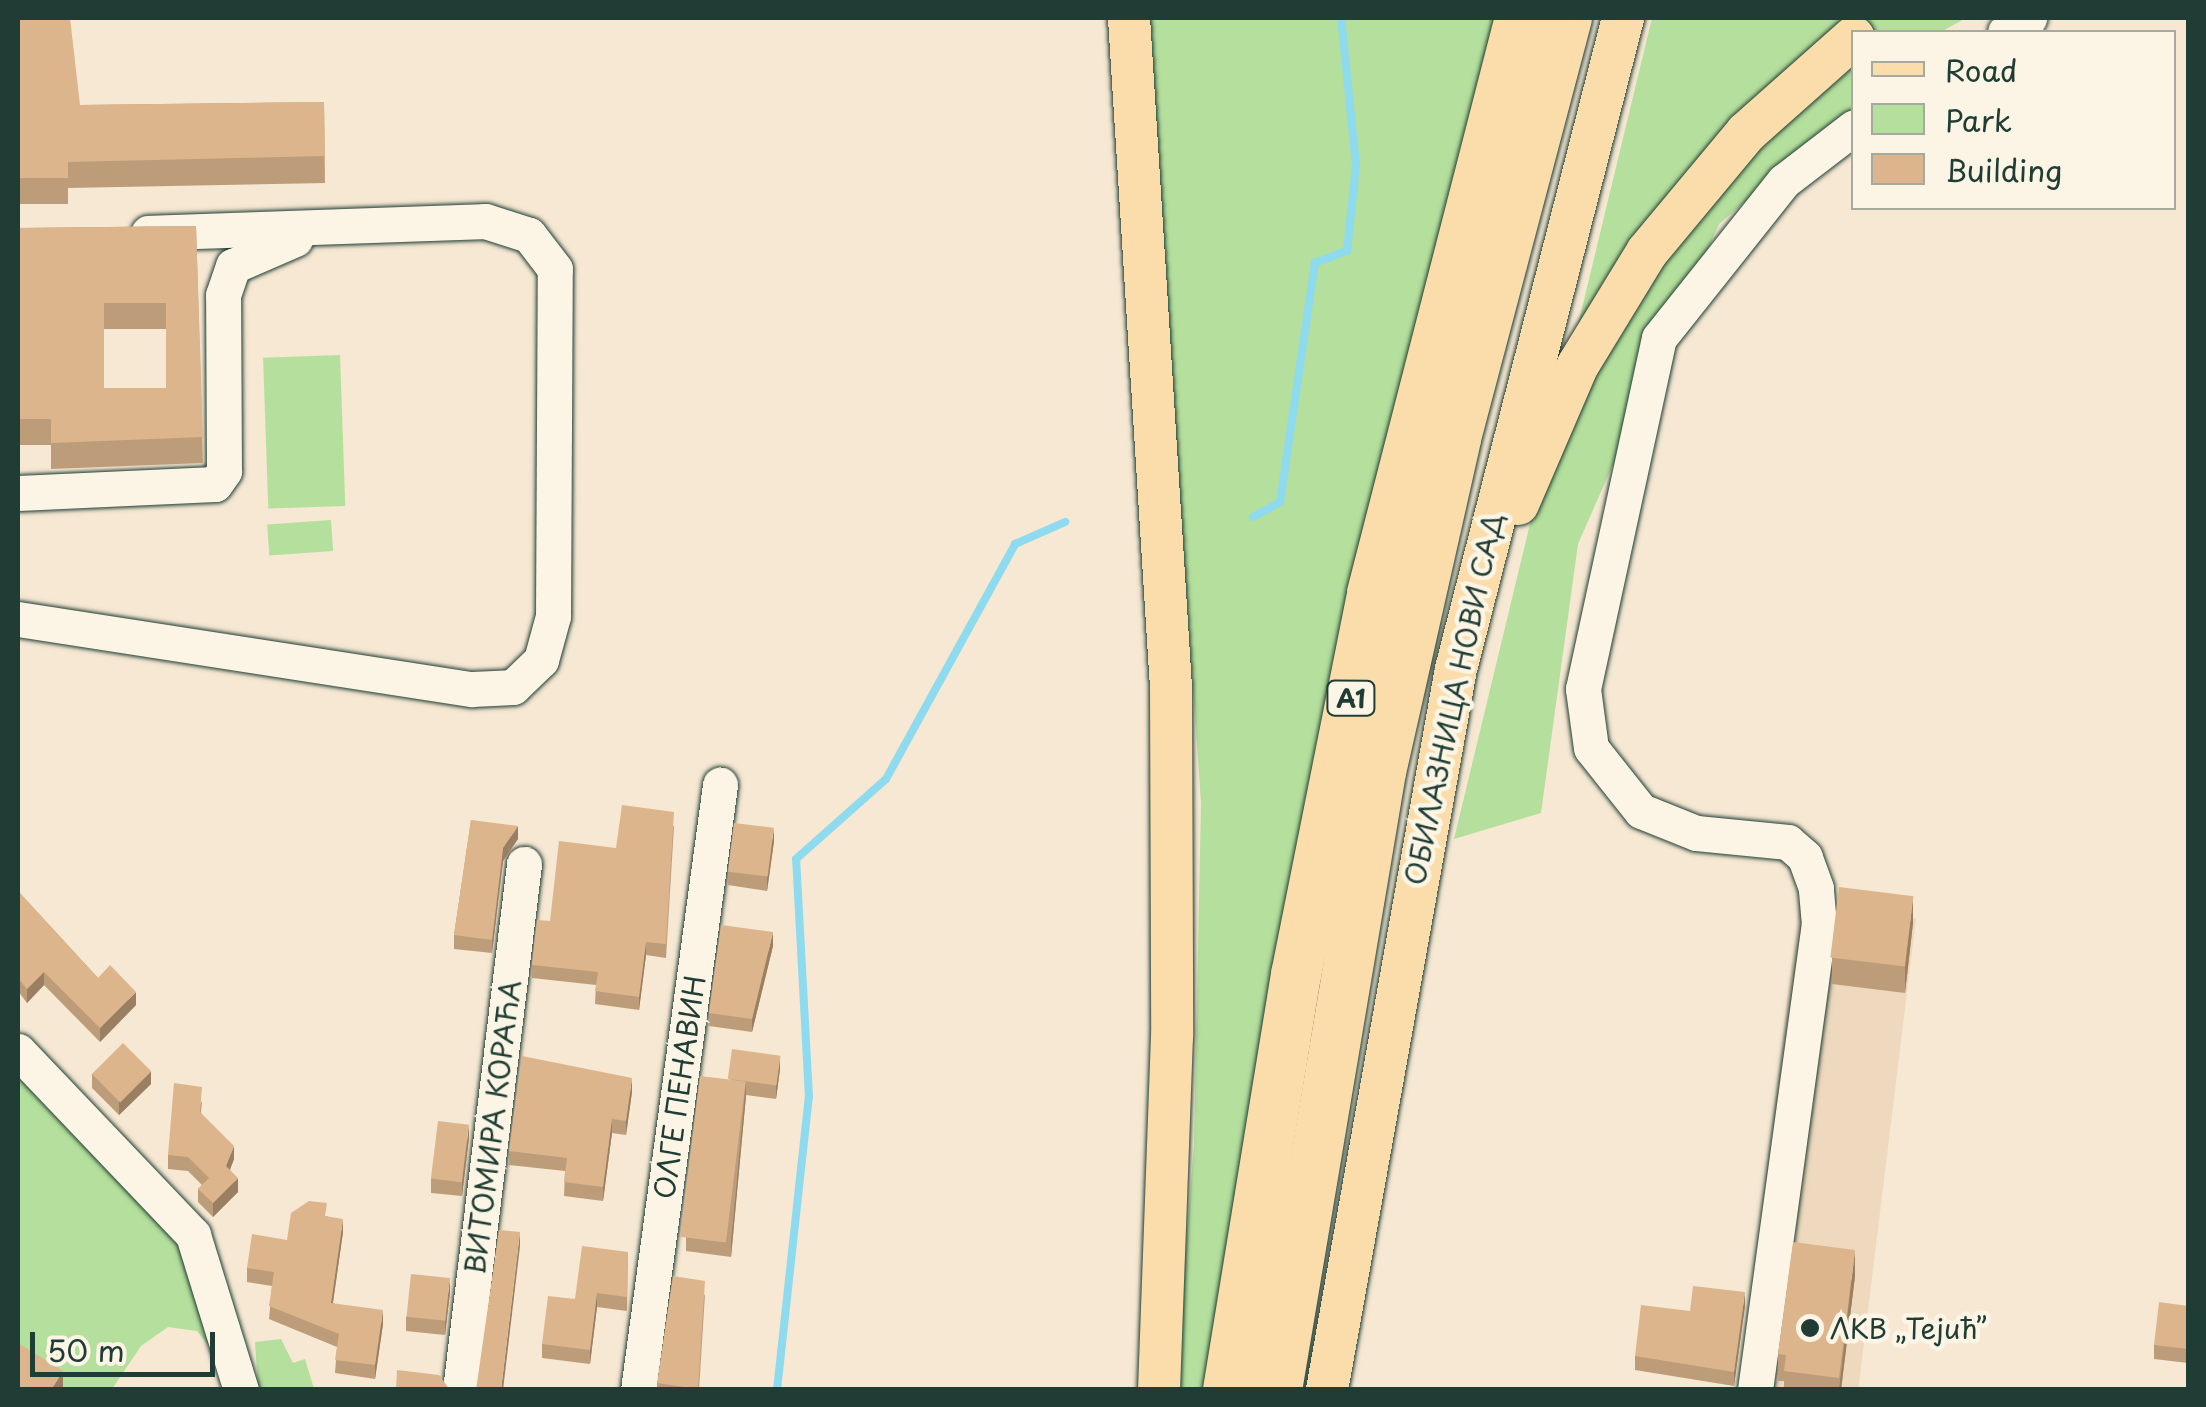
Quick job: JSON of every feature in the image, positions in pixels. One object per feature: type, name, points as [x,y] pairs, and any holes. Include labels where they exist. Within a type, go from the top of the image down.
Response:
[{"type":"highway","name":"A1","points":[[1228,1390],[1296,976],[1372,594],[1520,18]]},
{"type":"highway","name":"A1","points":[[1277,1390],[1397,698],[1567,18]]},
{"type":"main road","points":[[1129,18],[1171,687],[1172,1036],[1158,1390]]},
{"type":"main road","name":"ОБИЛАЗНИЦА НОВИ САД","points":[[1328,1390],[1456,669],[1623,18]]},
{"type":"main road","points":[[1456,669],[1544,435],[1618,296],[1708,174],[1851,40]]},
{"type":"street","points":[[1755,1390],[1819,926],[1816,888],[1806,857],[1788,842],[1696,833],[1641,810],[1590,748],[1583,689],[1659,338],[1784,182],[1851,129]]},
{"type":"street","points":[[18,619],[472,689],[513,687],[541,660],[553,616],[556,269],[529,235],[485,221],[350,229],[115,234]]},
{"type":"street","points":[[18,493],[215,484],[224,471],[223,295],[233,266],[273,242],[350,229]]},
{"type":"street","name":"ОЛГЕ ПЕНАВИН","points":[[638,1390],[720,785]]},
{"type":"street","name":"ВИТОМИРА КОРАЋА","points":[[460,1390],[524,864]]},
{"type":"street","points":[[18,1051],[193,1235],[241,1390]]},
{"type":"shaded area","points":[[1799,904],[1916,918],[1858,1390],[1739,1389]]},
{"type":"green space","points":[[1147,18],[1496,18],[1271,976],[1203,1390],[1174,1389],[1194,1145],[1201,803]]},
{"type":"green space","points":[[1652,18],[1966,18],[1945,30],[1851,30],[1851,110],[1719,224],[1578,544],[1541,813],[1454,839]]},
{"type":"green space","points":[[340,355],[345,506],[268,509],[263,358]]},
{"type":"green space","points":[[331,520],[333,551],[269,555],[267,524]]},
{"type":"green space","points":[[18,1076],[180,1244],[209,1346],[197,1331],[168,1327],[141,1346],[112,1389],[50,1389],[18,1370]]},
{"type":"green space","points":[[281,1339],[293,1363],[305,1359],[314,1389],[258,1389],[255,1342]]},
{"type":"building","points":[[18,18],[70,18],[80,105],[324,102],[325,156],[68,162],[68,178],[18,178]]},
{"type":"building","points":[[196,226],[203,437],[51,443],[51,419],[18,419],[18,228]],"holes":[[[104,303],[166,303],[166,388],[104,388]]]},
{"type":"building","points":[[622,805],[674,812],[666,944],[646,942],[639,997],[595,991],[598,972],[532,965],[537,920],[550,921],[559,841],[616,848]]},
{"type":"building","points":[[471,820],[518,826],[503,848],[492,940],[454,935]]},
{"type":"building","points":[[734,823],[774,828],[768,877],[728,872]]},
{"type":"building","points":[[1839,887],[1913,896],[1905,967],[1830,957]]},
{"type":"building","points":[[18,891],[98,978],[110,965],[136,992],[100,1028],[44,972],[27,989],[18,978]]},
{"type":"building","points":[[721,925],[773,932],[752,1019],[709,1013]]},
{"type":"building","points":[[123,1043],[151,1071],[120,1102],[92,1074]]},
{"type":"building","points":[[732,1049],[781,1056],[776,1086],[728,1079]]},
{"type":"building","points":[[522,1056],[632,1078],[626,1121],[612,1119],[603,1187],[564,1182],[567,1158],[509,1151]]},
{"type":"building","points":[[700,1076],[746,1082],[726,1242],[680,1237]]},
{"type":"building","points":[[174,1083],[202,1087],[200,1112],[234,1146],[226,1166],[238,1178],[213,1203],[198,1189],[209,1178],[188,1157],[168,1155]]},
{"type":"building","points":[[438,1121],[469,1125],[462,1182],[431,1179]]},
{"type":"building","points":[[309,1201],[327,1203],[325,1216],[343,1219],[331,1303],[383,1310],[375,1365],[335,1360],[339,1334],[269,1306],[274,1272],[247,1268],[252,1234],[287,1240],[291,1213]]},
{"type":"building","points":[[499,1230],[520,1232],[501,1390],[476,1390]]},
{"type":"building","name":"ЛКВ „Тејић”","points":[[1793,1242],[1855,1250],[1839,1378],[1784,1371],[1786,1355],[1778,1354]]},
{"type":"building","points":[[582,1246],[628,1252],[627,1297],[597,1293],[590,1350],[542,1344],[548,1296],[575,1299]]},
{"type":"building","points":[[411,1274],[450,1278],[445,1321],[407,1317]]},
{"type":"building","points":[[673,1276],[705,1281],[698,1389],[657,1383]]},
{"type":"building","points":[[1693,1286],[1745,1292],[1734,1372],[1635,1356],[1641,1305],[1690,1311]]},
{"type":"building","points":[[2159,1302],[2188,1306],[2188,1349],[2154,1345]]},
{"type":"building","points":[[18,1343],[63,1371],[51,1390],[18,1390]]},
{"type":"building","points":[[397,1370],[439,1375],[450,1390],[396,1390]]},
{"type":"waterway","points":[[1253,517],[1280,502],[1315,263],[1347,251],[1356,165],[1341,18]]},
{"type":"waterway","points":[[777,1390],[809,1097],[796,859],[886,779],[1015,544],[1065,522]]},
{"type":"place","name":"ЛКВ „Тејић”","points":[[1810,1328]]}]
